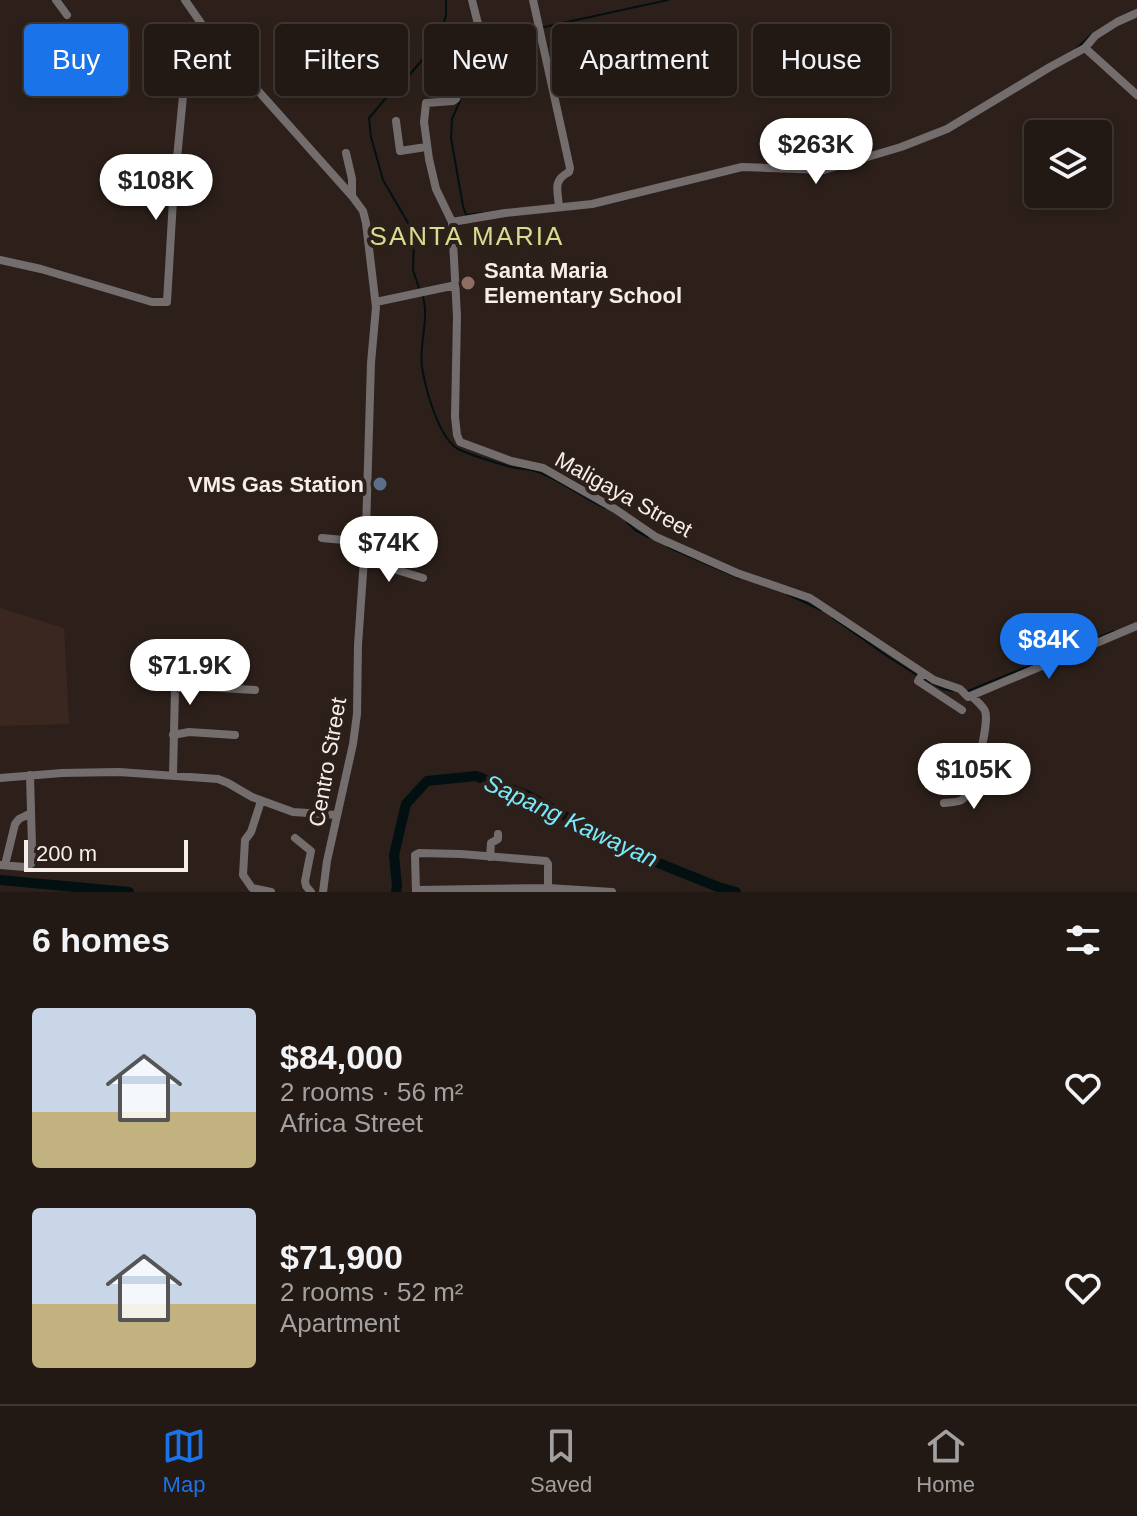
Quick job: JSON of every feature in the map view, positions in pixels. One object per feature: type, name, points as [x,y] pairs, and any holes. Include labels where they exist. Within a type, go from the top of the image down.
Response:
[{"type":"street","points":[[56,0],[67,15]]},
{"type":"street","points":[[185,0],[202,24]]},
{"type":"street","points":[[472,0],[477,37],[464,66],[456,99],[430,101],[425,105],[426,147],[434,184],[452,222],[617,199],[742,167],[817,170],[839,166],[947,129],[1085,48],[1095,36],[1137,13]]},
{"type":"street","points":[[533,0],[570,168],[558,180],[559,207]]},
{"type":"street","points":[[1085,48],[1137,95]]},
{"type":"street","points":[[259,92],[352,196]]},
{"type":"street","points":[[0,260],[67,276],[152,302],[167,302],[183,96]]},
{"type":"street","points":[[396,121],[400,151],[426,147]]},
{"type":"street","points":[[346,153],[352,196]]},
{"type":"street","name":"Centro Street","points":[[323,892],[357,714],[358,631],[376,302],[365,216],[352,196]]},
{"type":"street","name":"Maligaya Street","points":[[452,222],[456,285],[455,417],[460,442],[511,461],[543,468],[615,509],[656,537],[737,573],[810,598],[921,675],[966,693]]},
{"type":"street","points":[[376,302],[456,285]]},
{"type":"street","points":[[322,538],[365,542]]},
{"type":"street","points":[[364,560],[423,578]]},
{"type":"street","points":[[944,803],[962,799],[973,779],[982,746],[985,711],[966,693],[1137,626]]},
{"type":"street","points":[[1102,641],[1105,644],[1113,642],[1116,646]]},
{"type":"street","points":[[921,675],[918,680],[922,685],[962,710]]},
{"type":"street","points":[[173,775],[174,691],[187,686],[255,690]]},
{"type":"street","points":[[173,735],[181,732],[235,735]]},
{"type":"street","points":[[0,778],[119,772],[223,780],[261,801],[293,812],[337,815]]},
{"type":"street","points":[[30,775],[32,847],[31,864],[25,867],[3,865],[15,824],[31,813]]},
{"type":"street","points":[[261,801],[251,832],[245,840],[243,875],[252,888],[271,892]]},
{"type":"street","points":[[490,857],[491,843],[498,839],[498,834]]},
{"type":"street","points":[[295,838],[311,851],[305,881],[311,892]]},
{"type":"street","points":[[548,890],[548,864],[544,861],[461,854],[415,855],[416,891],[612,892]]},
{"type":"shaded area","points":[[0,608],[64,628],[69,724],[0,726]]},
{"type":"waterway","points":[[419,288],[413,270],[414,240],[411,228],[383,180],[369,118],[439,40],[446,15],[446,0]]},
{"type":"waterway","points":[[544,27],[668,0]]},
{"type":"waterway","points":[[1076,49],[1092,34]]},
{"type":"waterway","points":[[460,101],[452,119],[451,138],[463,206],[466,215],[482,213]]},
{"type":"waterway","points":[[422,294],[425,313],[423,373],[435,414],[451,443],[484,459],[544,474],[605,508]]},
{"type":"waterway","points":[[627,522],[648,537]]},
{"type":"waterway","points":[[668,547],[739,578]]},
{"type":"waterway","points":[[787,594],[821,610]]},
{"type":"waterway","points":[[833,618],[917,675]]},
{"type":"waterway","points":[[968,691],[1114,631]]},
{"type":"waterway","points":[[923,678],[953,691]]},
{"type":"waterway","name":"Sapang Kawayan","points":[[396,892],[394,855],[406,804],[427,781],[476,776],[529,796],[626,850],[736,892]]},
{"type":"waterway","name":"Sapang Kawayan","points":[[0,880],[129,892]]},
{"type":"place","name":"Santa Maria Elementary School","points":[[468,283]]},
{"type":"place","name":"VMS Gas Station","points":[[380,484]]},
{"type":"district","name":"SANTA MARIA","points":[[467,236]]}]
